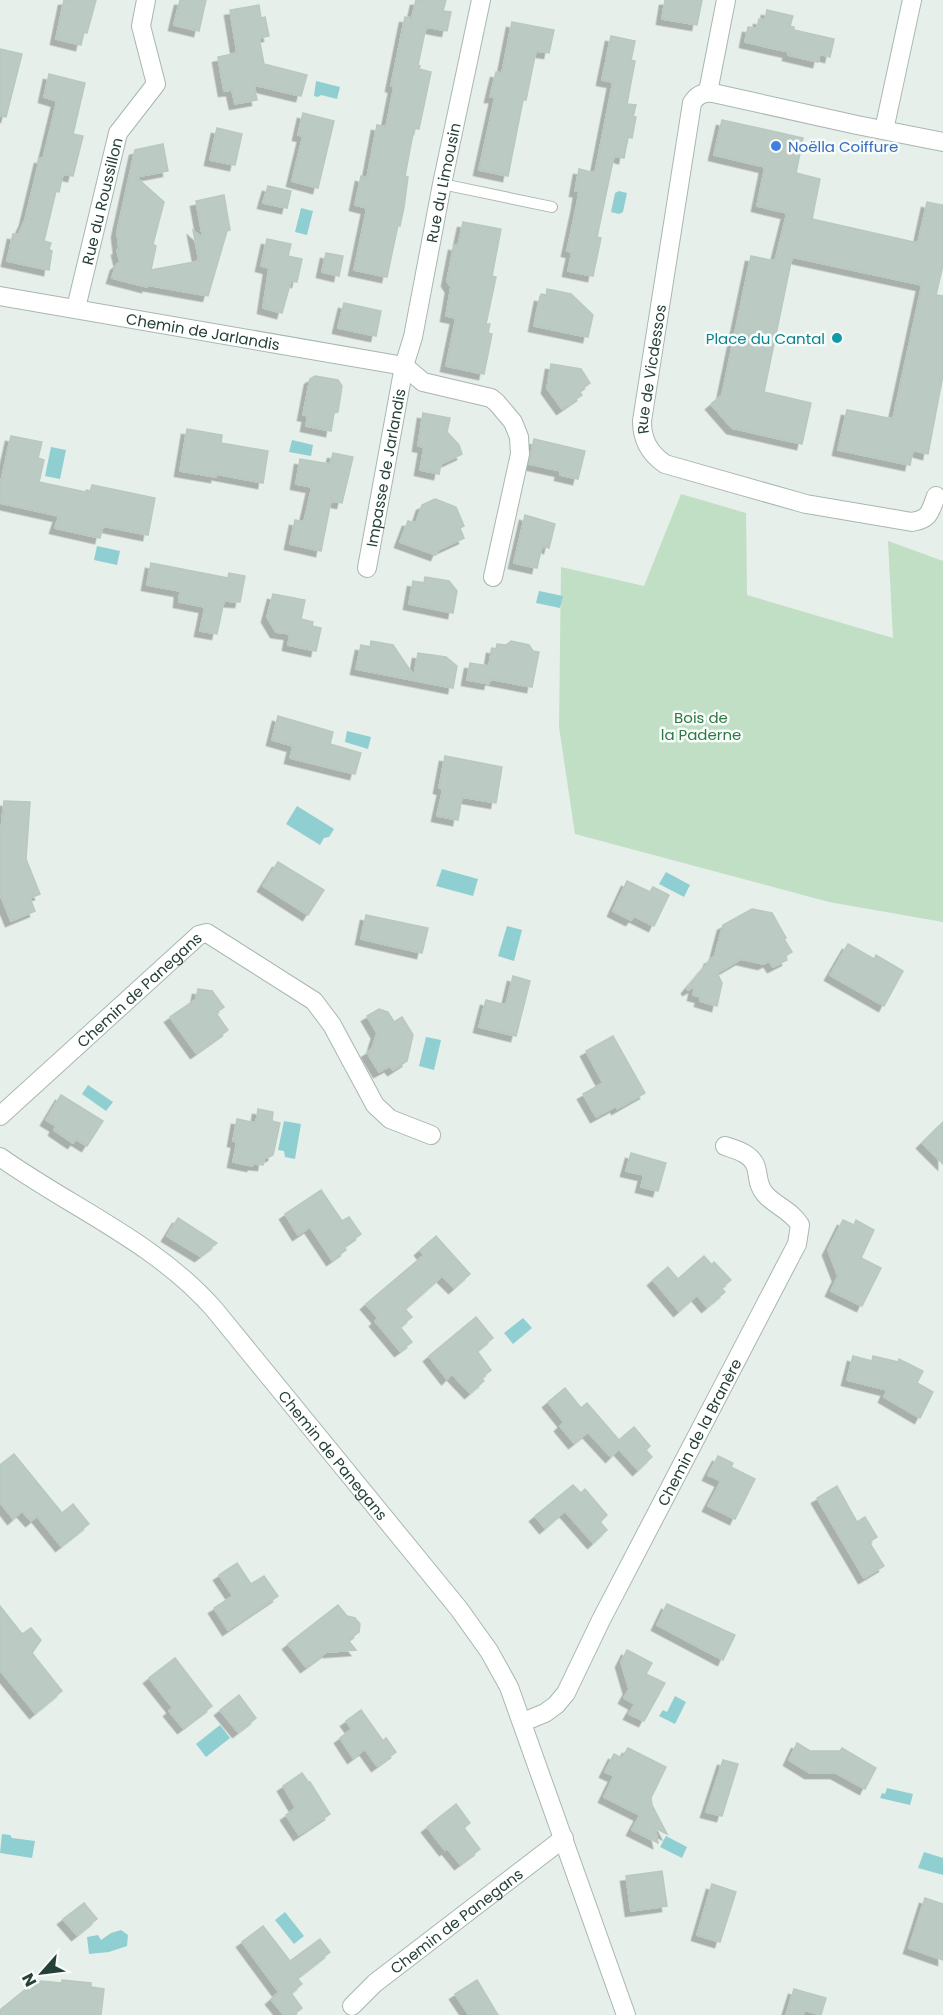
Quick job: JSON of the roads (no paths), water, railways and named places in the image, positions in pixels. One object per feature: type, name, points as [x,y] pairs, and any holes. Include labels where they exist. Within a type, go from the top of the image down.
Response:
[{"type":"street","name":"Rue du Roussillon","points":[[76,308],[118,133],[156,84],[141,26],[146,0]]},
{"type":"street","name":"Rue du Limousin","points":[[404,366],[413,338],[442,184],[481,0]]},
{"type":"street","points":[[726,0],[708,92],[943,142]]},
{"type":"street","points":[[884,130],[912,0]]},
{"type":"street","name":"Rue de Vicdessos","points":[[708,92],[696,97],[692,103],[642,421],[649,449],[665,464],[806,504],[912,522],[923,520],[930,514],[936,495]]},
{"type":"street","name":"Chemin de Jarlandis","points":[[0,296],[404,366]]},
{"type":"street","points":[[404,366],[423,382],[491,398],[508,414],[516,429],[520,454],[493,577]]},
{"type":"street","name":"Impasse de Jarlandis","points":[[367,568],[404,366]]},
{"type":"street","name":"Chemin de Panegans","points":[[0,1116],[199,935],[207,933],[318,1005],[332,1025],[375,1106],[390,1119],[432,1135]]},
{"type":"street","name":"Chemin de la Branère","points":[[523,1722],[545,1713],[566,1693],[601,1620],[797,1244],[800,1225],[795,1217],[766,1195],[759,1186],[756,1166],[750,1158],[725,1146]]},
{"type":"street","name":"Chemin de Panegans","points":[[0,1157],[153,1254],[173,1268],[199,1292],[459,1609],[502,1673],[523,1722],[621,2012]]},
{"type":"street","name":"Chemin de Panegans","points":[[352,2006],[375,1983],[564,1838]]},
{"type":"lane","points":[[442,184],[552,207]]},
{"type":"water","points":[[316,81],[340,87],[337,99],[321,95],[314,96]]},
{"type":"water","points":[[619,191],[627,193],[623,212],[619,214],[611,212],[615,193]]},
{"type":"water","points":[[301,208],[313,211],[307,235],[295,232]]},
{"type":"water","points":[[292,440],[313,445],[311,456],[289,452]]},
{"type":"water","points":[[51,447],[66,450],[60,479],[45,476]]},
{"type":"water","points":[[97,546],[120,551],[117,565],[94,560]]},
{"type":"water","points":[[539,591],[563,596],[560,608],[536,603]]},
{"type":"water","points":[[347,731],[371,737],[368,749],[345,742]]},
{"type":"water","points":[[297,806],[334,829],[320,845],[286,824]]},
{"type":"water","points":[[442,869],[478,879],[473,896],[436,886]]},
{"type":"water","points":[[666,872],[690,885],[684,897],[659,884]]},
{"type":"water","points":[[507,926],[522,930],[514,961],[498,956]]},
{"type":"water","points":[[426,1037],[441,1040],[434,1070],[419,1066]]},
{"type":"water","points":[[88,1085],[113,1102],[106,1111],[82,1094]]},
{"type":"water","points":[[284,1121],[301,1124],[295,1159],[285,1157],[284,1151],[278,1150]]},
{"type":"water","points":[[523,1318],[532,1328],[513,1344],[504,1333]]},
{"type":"water","points":[[675,1696],[686,1702],[675,1724],[659,1716],[663,1710],[667,1712]]},
{"type":"water","points":[[220,1725],[230,1738],[206,1757],[196,1744]]},
{"type":"water","points":[[887,1788],[913,1794],[910,1805],[880,1798],[882,1793],[885,1794]]},
{"type":"water","points":[[2,1834],[10,1835],[12,1838],[35,1841],[32,1858],[0,1853]]},
{"type":"water","points":[[666,1836],[687,1847],[682,1858],[660,1847]]},
{"type":"water","points":[[924,1852],[943,1858],[943,1875],[918,1868]]},
{"type":"water","points":[[285,1912],[304,1936],[294,1944],[275,1920]]},
{"type":"water","points":[[121,1930],[128,1935],[127,1946],[109,1952],[89,1954],[87,1937],[98,1935],[101,1940]]},
{"type":"place","name":"Noëlla Coiffure","points":[[776,146]]},
{"type":"place","name":"Place du Cantal","points":[[837,338]]},
{"type":"park label","name":"Bois de la Paderne","points":[[701,726]]}]
